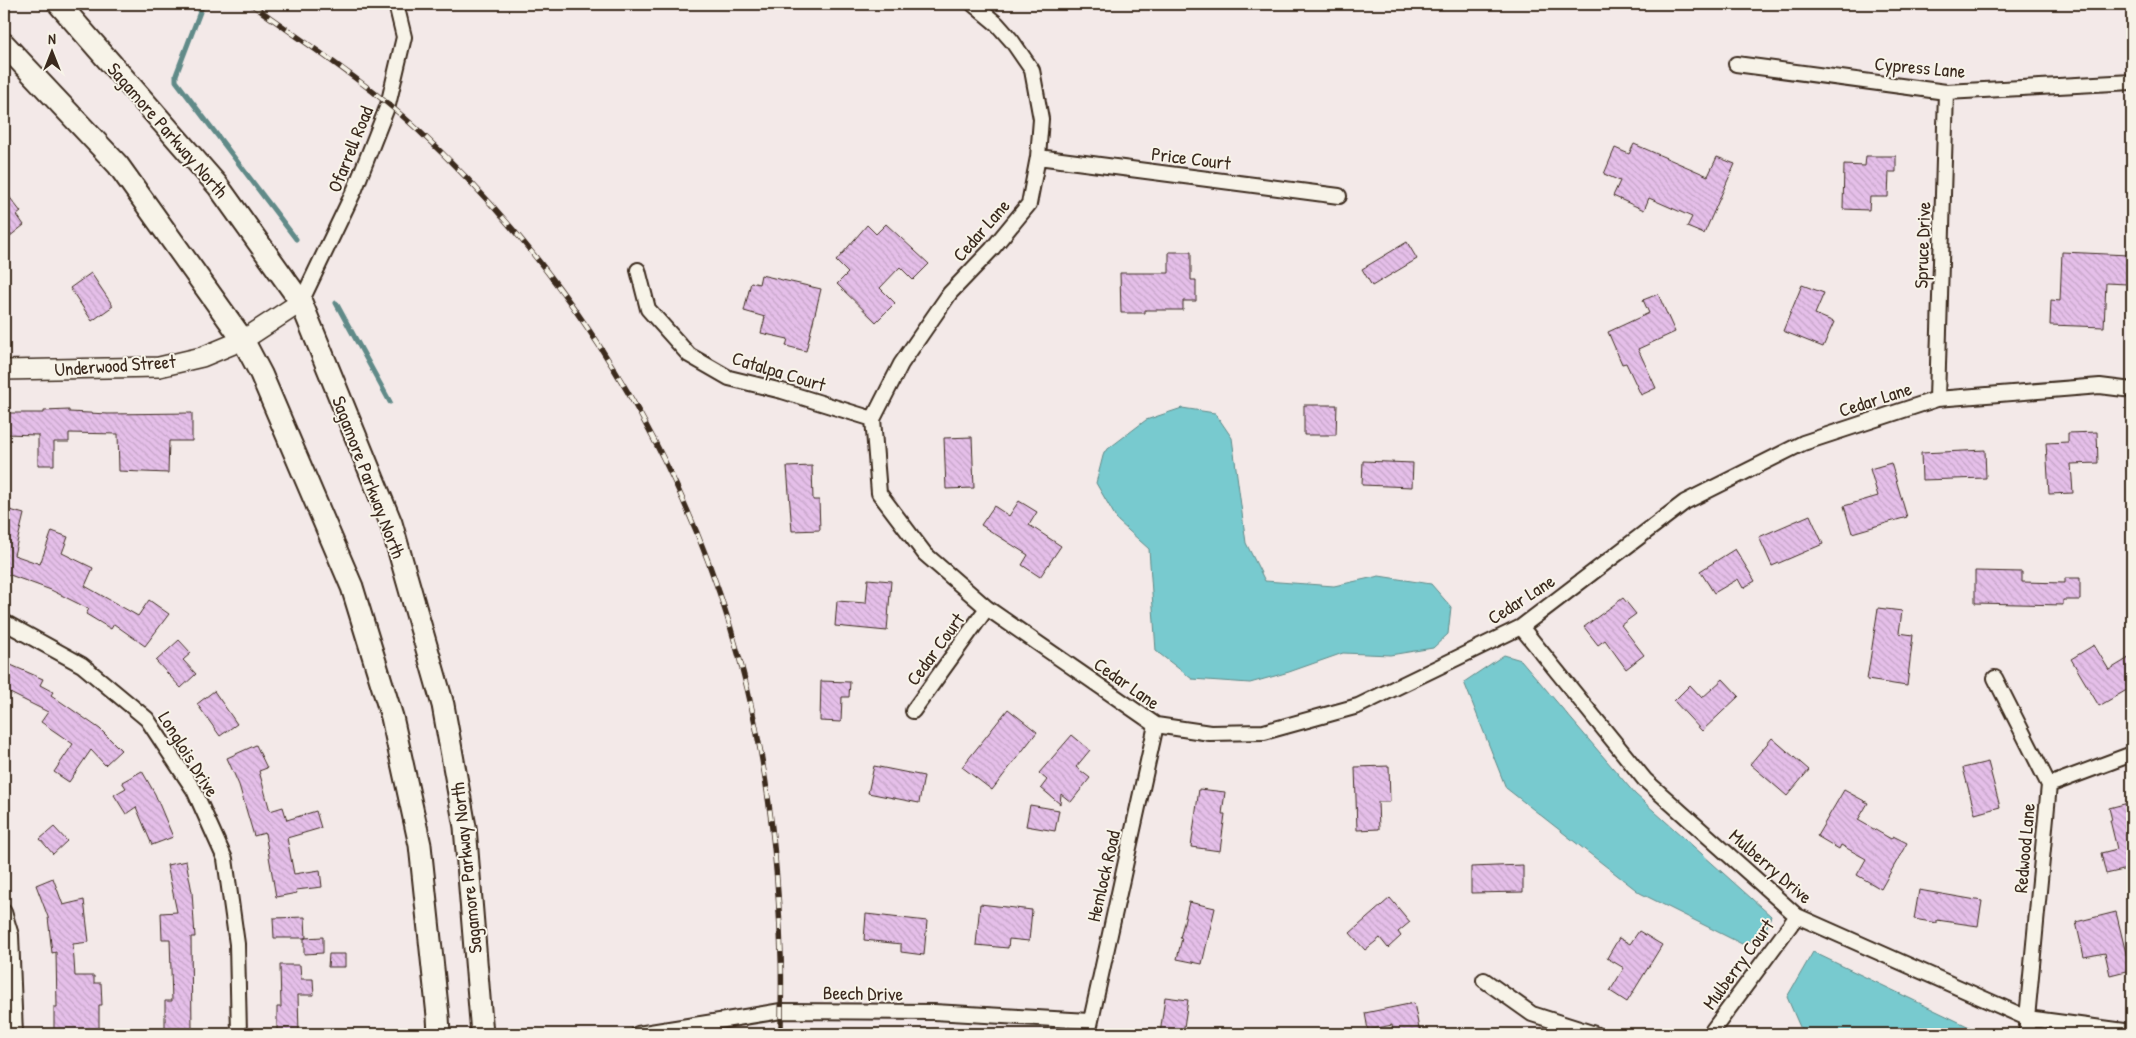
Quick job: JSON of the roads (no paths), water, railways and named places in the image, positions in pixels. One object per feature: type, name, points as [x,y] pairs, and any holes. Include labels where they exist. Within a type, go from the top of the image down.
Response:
[{"type":"main road","name":"Sagamore Parkway North","points":[[59,4],[218,186],[301,302],[391,523],[443,705],[465,827],[482,1034]]},
{"type":"main road","points":[[4,44],[118,164],[243,340],[261,374],[352,588],[392,717],[420,845],[438,1016],[438,1034]]},
{"type":"street","name":"Ofarrell Road","points":[[301,302],[356,189],[388,105],[404,36],[396,4]]},
{"type":"street","name":"Cedar Lane","points":[[975,4],[1012,41],[1032,70],[1041,119],[1038,157],[1029,204],[992,249],[950,292],[901,364],[873,419],[879,493],[925,554],[987,608],[1156,725],[1210,733],[1264,732],[1358,706],[1520,627],[1685,502],[1803,443],[1936,399],[2100,386],[2132,390]]},
{"type":"street","name":"Cypress Lane","points":[[1736,64],[1946,92],[2132,82]]},
{"type":"street","name":"Spruce Drive","points":[[1936,399],[1946,92]]},
{"type":"street","name":"Price Court","points":[[1038,157],[1339,196]]},
{"type":"street","name":"Catalpa Court","points":[[638,270],[648,309],[689,355],[729,378],[782,391],[873,419]]},
{"type":"street","name":"Underwood Street","points":[[4,370],[159,367],[202,357],[243,340],[301,302]]},
{"type":"street","name":"Cedar Court","points":[[913,711],[987,608]]},
{"type":"street","name":"Longlois Drive","points":[[4,622],[82,665],[147,719],[194,790],[225,858],[237,944],[239,1034]]},
{"type":"street","name":"Mulberry Drive","points":[[1520,627],[1645,780],[1797,916],[2027,1018],[2132,1032]]},
{"type":"street","name":"Redwood Lane","points":[[1995,678],[2049,785],[2027,1034]]},
{"type":"street","name":"Hemlock Road","points":[[1088,1027],[1156,725]]},
{"type":"street","points":[[2049,785],[2132,754]]},
{"type":"street","points":[[4,912],[11,935],[15,1034]]},
{"type":"street","name":"Mulberry Court","points":[[1710,1034],[1797,916]]},
{"type":"street","points":[[1484,980],[1532,1014],[1594,1034]]},
{"type":"street","name":"Beech Drive","points":[[638,1034],[781,1011],[934,1012],[1088,1027]]},
{"type":"water","points":[[1182,408],[1215,413],[1232,438],[1246,543],[1265,581],[1334,586],[1379,576],[1431,584],[1451,607],[1448,634],[1433,648],[1390,655],[1343,653],[1289,672],[1250,683],[1192,679],[1156,651],[1149,549],[1118,521],[1096,483],[1104,452],[1146,420]]},
{"type":"water","points":[[1504,655],[1521,660],[1635,794],[1771,916],[1763,937],[1742,944],[1640,893],[1506,788],[1464,682]]},
{"type":"water","points":[[1813,952],[1984,1034],[1803,1034],[1787,997]]},
{"type":"waterway","points":[[203,4],[176,75],[176,81],[296,239]]},
{"type":"waterway","points":[[336,303],[390,402]]},
{"type":"railway","points":[[251,4],[336,64],[398,112],[481,194],[540,263],[593,336],[640,414],[680,495],[714,578],[741,665],[761,754],[772,829],[780,930],[781,1034]]}]
